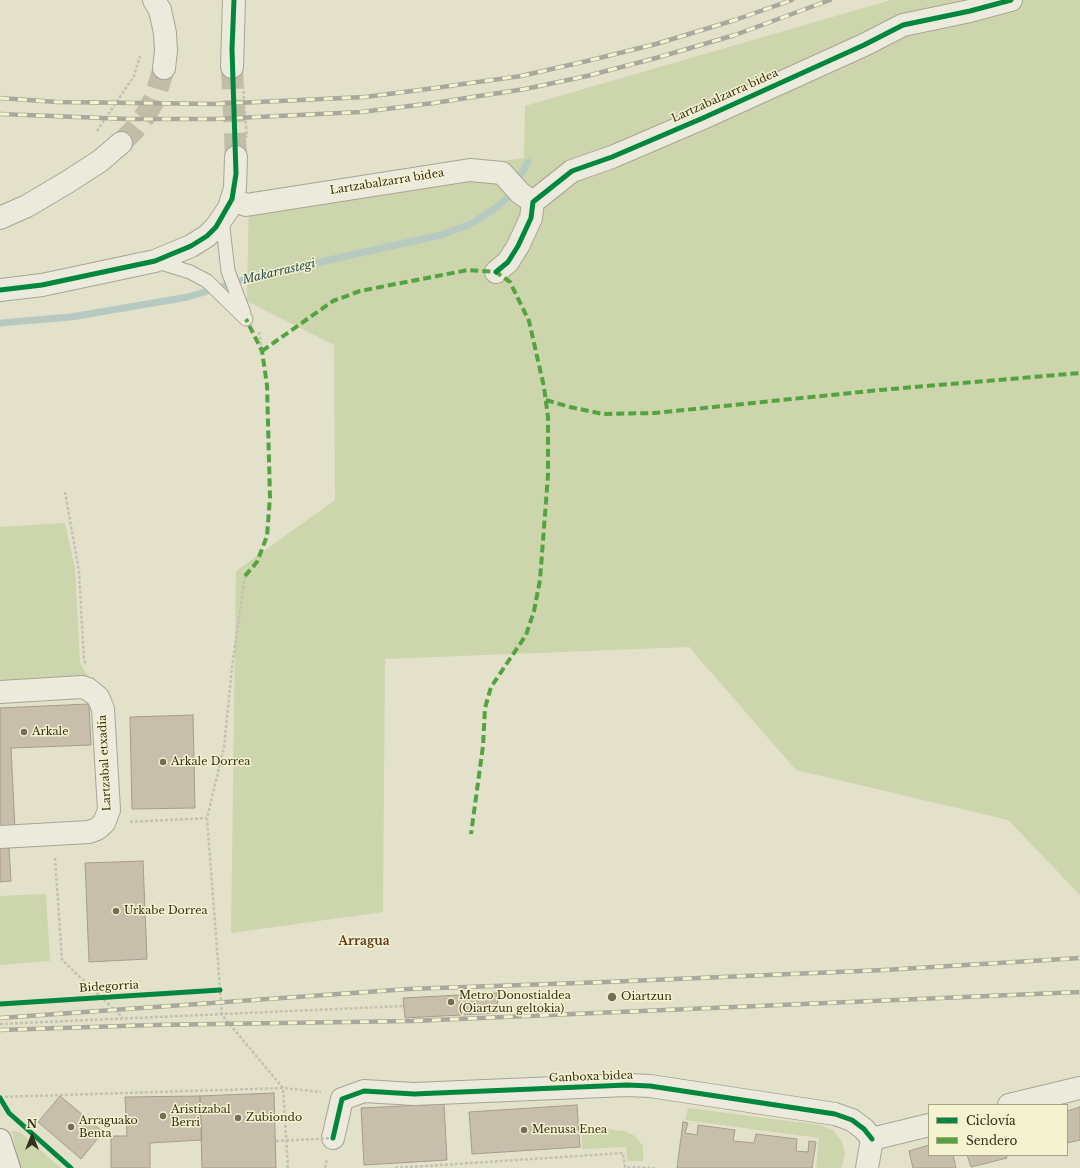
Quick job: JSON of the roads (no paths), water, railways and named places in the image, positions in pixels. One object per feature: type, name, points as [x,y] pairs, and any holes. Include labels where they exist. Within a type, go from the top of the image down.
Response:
[{"type":"street","points":[[154,0],[160,10],[165,33],[166,51],[164,68]]},
{"type":"street","points":[[232,67],[234,0]]},
{"type":"street","name":"Lartzabalzarra bidea","points":[[232,199],[246,205],[460,171],[502,173],[526,198],[572,171],[612,157],[703,118],[864,45],[903,25],[970,11],[1011,0]]},
{"type":"street","points":[[0,218],[27,206],[66,183],[100,161],[121,143]]},
{"type":"street","points":[[0,290],[42,284],[154,261],[191,246],[207,236],[222,219],[232,199],[235,188],[236,157]]},
{"type":"street","points":[[496,272],[508,262],[518,246],[531,218],[526,198]]},
{"type":"street","name":"Lartzabal etxadia","points":[[0,692],[82,688],[94,693],[102,703],[103,709],[110,810],[104,823],[97,829],[89,832],[0,837]]},
{"type":"street","name":"Ganboxa bidea","points":[[333,1138],[342,1099],[364,1091],[414,1094],[627,1085],[650,1086],[835,1114],[864,1128],[872,1139]]},
{"type":"street","points":[[1013,1104],[1080,1088]]},
{"type":"street","points":[[867,1168],[872,1139],[928,1125]]},
{"type":"street","points":[[0,1140],[9,1168]]},
{"type":"lane","points":[[154,261],[190,272],[207,281],[246,319],[228,271],[222,219]]},
{"type":"waterway","name":"Makarrastegi","points":[[0,323],[71,317],[188,297],[253,277],[441,235],[471,224],[497,207],[508,197],[528,162]]},
{"type":"tunnel","points":[[232,67],[236,157]]},
{"type":"tunnel","points":[[121,143],[145,116],[154,100],[164,68]]},
{"type":"railway","points":[[0,98],[57,102],[215,104],[365,97],[521,76],[656,44],[735,20],[792,0]]},
{"type":"railway","points":[[0,114],[128,119],[215,119],[361,112],[434,103],[525,89],[587,76],[735,35],[830,0]]},
{"type":"railway","points":[[0,1018],[409,989],[884,970],[1080,958]]},
{"type":"railway","points":[[0,1030],[153,1025],[412,1021],[1080,992]]},
{"type":"place","name":"Arkale","points":[[24,732]]},
{"type":"place","name":"Arkale Dorrea","points":[[163,762]]},
{"type":"place","name":"Urkabe Dorrea","points":[[116,911]]},
{"type":"place","name":"Oiartzun","points":[[612,997]]},
{"type":"place","name":"Metro Donostialdea (Oiartzun geltokia)","points":[[451,1002]]},
{"type":"place","name":"Aristizabal Berri","points":[[163,1116]]},
{"type":"place","name":"Zubiondo","points":[[238,1118]]},
{"type":"place","name":"Arraguako Benta","points":[[71,1127]]},
{"type":"place","name":"Menusa Enea","points":[[524,1130]]},
{"type":"district","name":"Arragua","points":[[364,942]]}]
